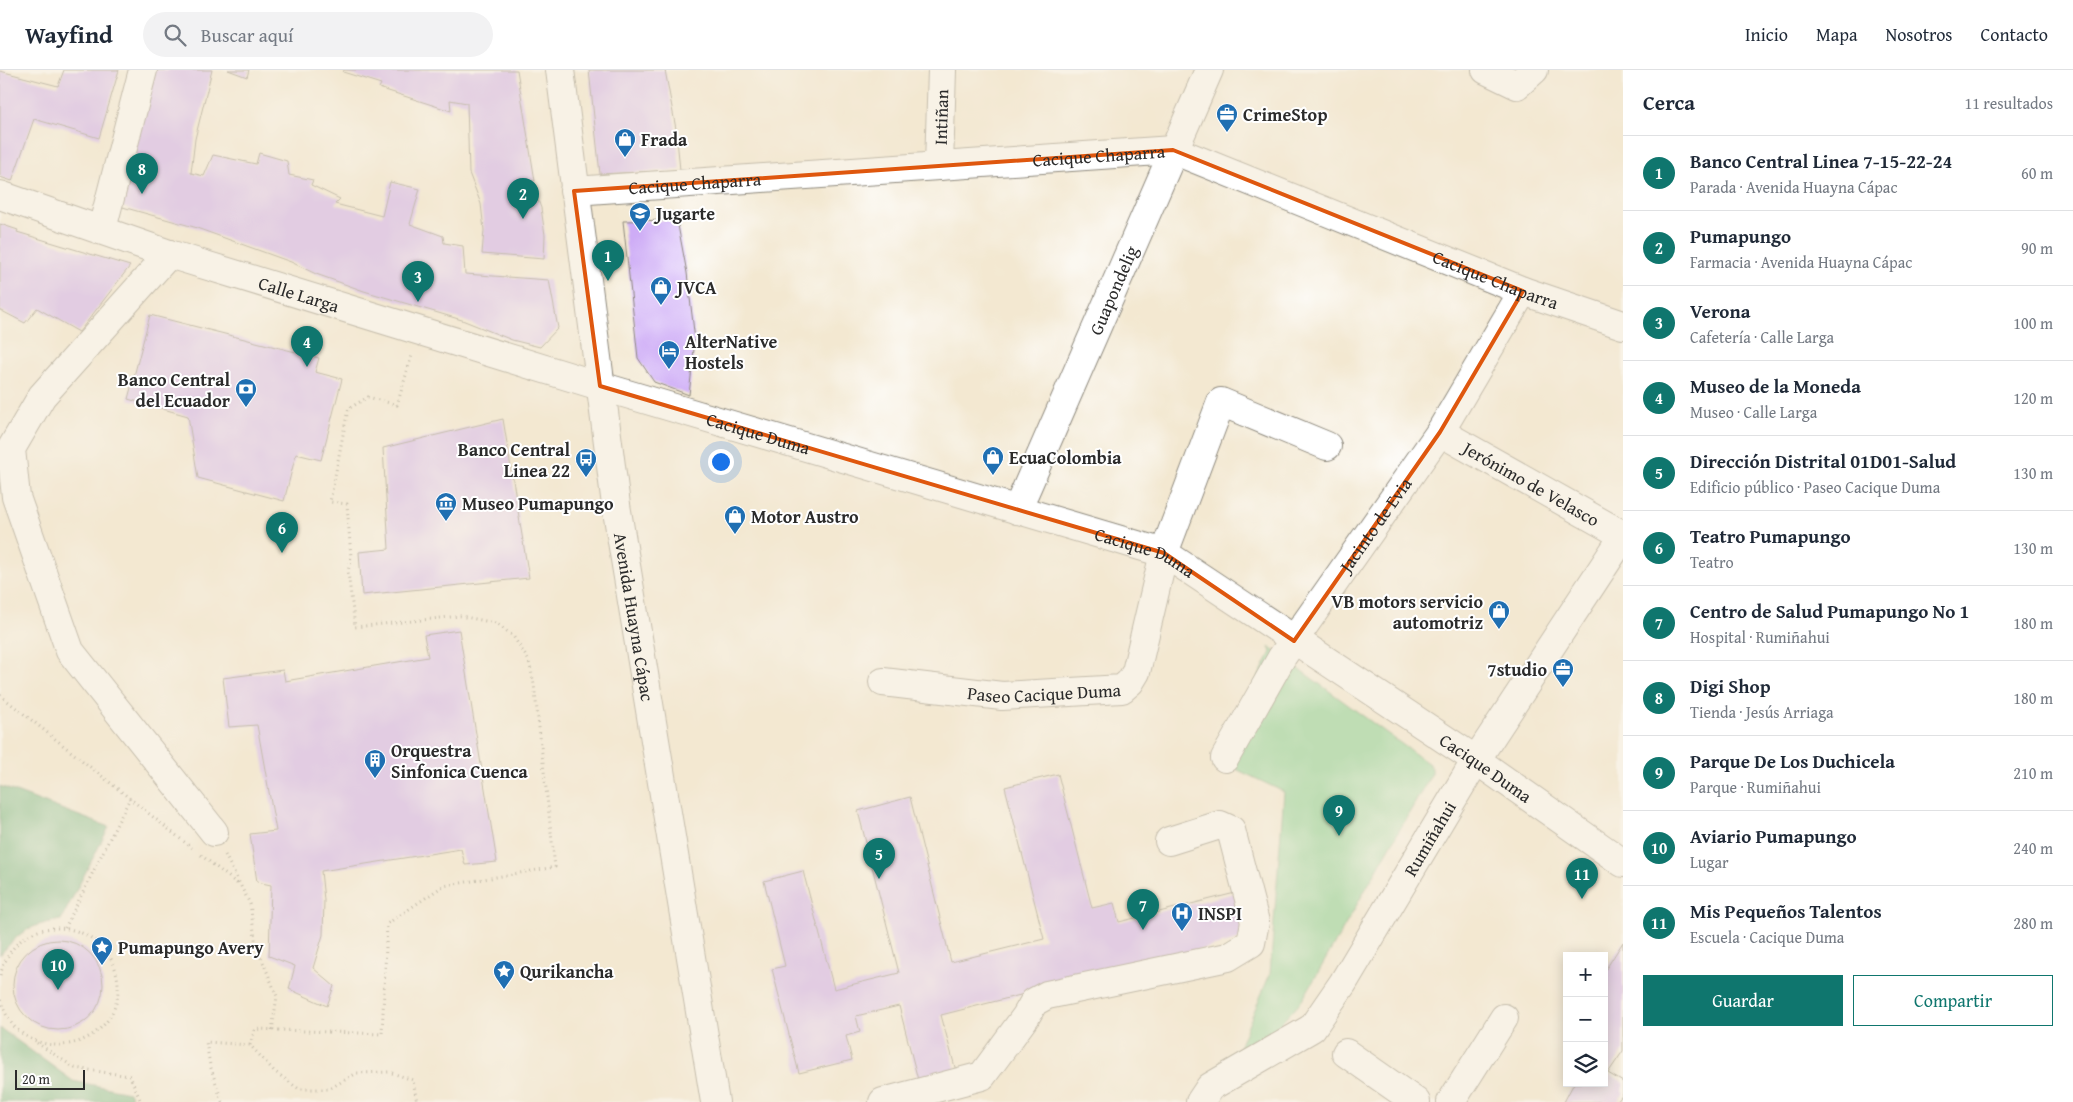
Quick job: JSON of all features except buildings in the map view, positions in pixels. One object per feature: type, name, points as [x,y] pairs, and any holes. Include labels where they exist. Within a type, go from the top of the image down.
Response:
[{"type":"street","points":[[102,229],[143,70]]},
{"type":"street","name":"Avenida Huayna Cápac","points":[[560,70],[574,191],[616,505],[715,1102]]},
{"type":"street","name":"Intiñan","points":[[939,166],[942,70]]},
{"type":"street","name":"Guapondelig","points":[[1017,510],[1209,70]]},
{"type":"street","points":[[1486,70],[1517,85],[1534,70]]},
{"type":"street","name":"Cacique Chaparra","points":[[574,191],[1173,150],[1523,291],[1623,325]]},
{"type":"street","name":"Calle Larga","points":[[0,195],[102,229],[169,254],[600,386]]},
{"type":"street","points":[[169,254],[42,396],[11,449],[16,497],[70,651],[214,832]]},
{"type":"street","name":"Jacinto de Evia","points":[[1225,758],[1282,657],[1440,432],[1523,291]]},
{"type":"street","name":"Cacique Duma","points":[[600,386],[1164,553],[1476,760],[1623,863]]},
{"type":"street","name":"Paseo Cacique Duma","points":[[883,682],[1002,696],[1122,689],[1130,682],[1136,672],[1164,553],[1221,402],[1327,446]]},
{"type":"street","name":"Jerónimo de Velasco","points":[[1440,432],[1623,536]]},
{"type":"street","name":"Rumiñahui","points":[[1200,1102],[1210,1087],[1312,1028],[1342,983],[1476,760],[1623,536]]},
{"type":"street","points":[[883,1102],[982,1076],[1026,1016],[1034,1002],[1048,995],[1228,957],[1251,944],[1255,922],[1231,830],[1220,825],[1169,840]]},
{"type":"street","points":[[1451,1102],[1504,1018]]},
{"type":"street","points":[[1346,1052],[1416,1102]]},
{"type":"path","points":[[250,1045],[255,1030],[382,1034],[387,924],[443,886],[555,867],[534,684],[529,661],[513,636],[496,624],[460,616],[355,627],[348,572],[351,557],[347,504],[330,502],[348,409],[368,397],[397,405],[420,331]]},
{"type":"path","points":[[0,695],[240,886]]},
{"type":"path","points":[[65,928],[130,798]]},
{"type":"path","points":[[214,832],[250,904],[256,945],[278,996],[272,1031]]},
{"type":"path","points":[[0,975],[6,957],[19,942],[36,932],[56,927],[77,930],[94,940],[108,954],[116,972],[118,991],[114,1009],[104,1026],[89,1038],[71,1045],[52,1046],[33,1040]]},
{"type":"path","points":[[0,999],[6,1016],[18,1031],[75,1068],[130,1076],[141,1102]]},
{"type":"path","points":[[222,1102],[210,1065],[206,1042],[250,1045],[274,1071],[299,1089],[329,1089],[357,1073],[389,1072],[413,1080],[417,1102]]},
{"type":"highlighted area","points":[[1173,150],[1523,291],[1440,432],[1294,641],[1164,553],[600,386],[574,191]]},
{"type":"green space","points":[[1269,647],[1429,764],[1432,768],[1432,773],[1303,999],[1270,1035],[1249,1049],[1225,1058],[1239,1047],[1270,974],[1284,792],[1217,760],[1271,652]]},
{"type":"green space","points":[[0,786],[109,827],[61,920],[41,924],[26,930],[0,955]]},
{"type":"green space","points":[[0,1028],[73,1081],[129,1092],[133,1102],[0,1102]]},
{"type":"place","name":"CrimeStop","points":[[1227,133]]},
{"type":"place","name":"Frada","points":[[625,158]]},
{"type":"place","name":"Digi Shop","points":[[142,194]]},
{"type":"place","name":"Pumapungo","points":[[523,219]]},
{"type":"place","name":"Jugarte","points":[[640,232]]},
{"type":"place","name":"Banco Central Linea 7-15-22-24","points":[[608,281]]},
{"type":"place","name":"Verona","points":[[418,302]]},
{"type":"place","name":"JVCA","points":[[661,306]]},
{"type":"place","name":"Museo de la Moneda","points":[[307,367]]},
{"type":"place","name":"AlterNative Hostels","points":[[669,370]]},
{"type":"place","name":"Banco Central del Ecuador","points":[[246,408]]},
{"type":"place","name":"EcuaColombia","points":[[993,476]]},
{"type":"place","name":"Banco Central Linea 22","points":[[586,478]]},
{"type":"place","name":"Museo Pumapungo","points":[[446,522]]},
{"type":"place","name":"Motor Austro","points":[[735,535]]},
{"type":"place","name":"Teatro Pumapungo","points":[[282,553]]},
{"type":"place","name":"VB motors servicio automotriz","points":[[1499,630]]},
{"type":"place","name":"7studio","points":[[1563,688]]},
{"type":"place","name":"Orquestra Sinfonica Cuenca","points":[[375,779]]},
{"type":"place","name":"Parque De Los Duchicela","points":[[1339,836]]},
{"type":"place","name":"Dirección Distrital 01D01-Salud","points":[[879,879]]},
{"type":"place","name":"Mis Pequeños Talentos","points":[[1582,899]]},
{"type":"place","name":"Centro de Salud Pumapungo No 1","points":[[1143,930]]},
{"type":"place","name":"INSPI","points":[[1182,932]]},
{"type":"place","name":"Pumapungo Avery","points":[[102,966]]},
{"type":"place","name":"Aviario Pumapungo","points":[[58,990]]},
{"type":"place","name":"Qurikancha","points":[[504,990]]}]
